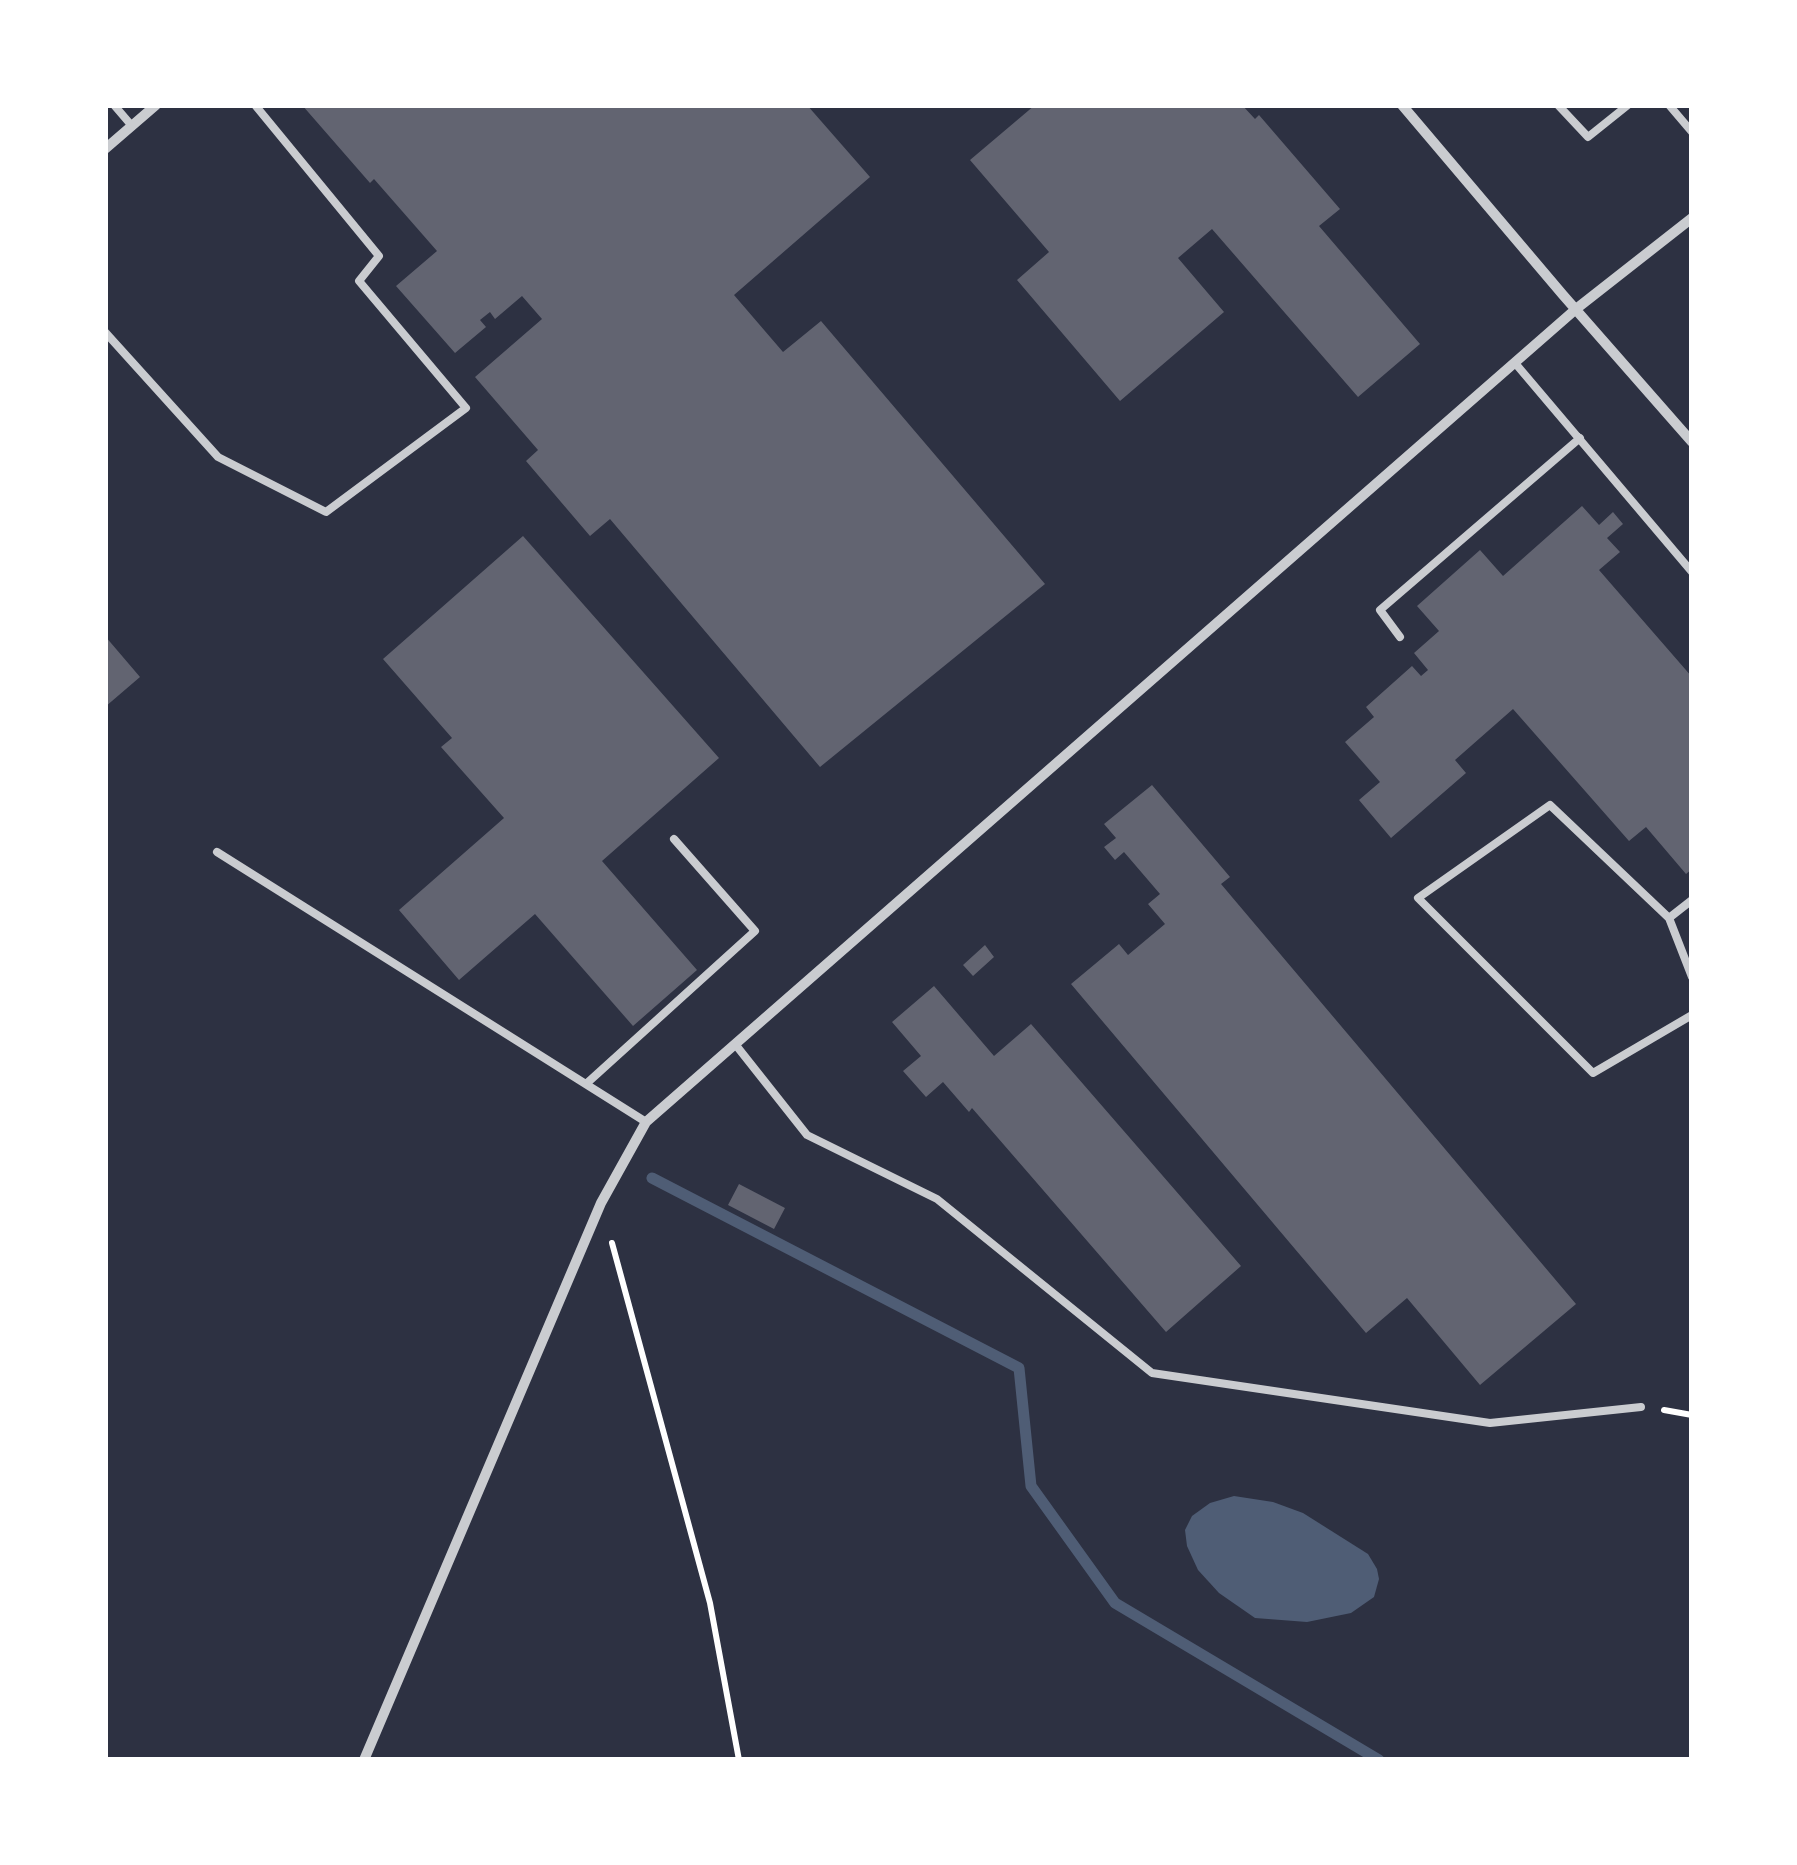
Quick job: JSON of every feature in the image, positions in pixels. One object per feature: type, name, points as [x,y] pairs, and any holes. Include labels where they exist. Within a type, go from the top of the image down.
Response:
[{"type":"street","points":[[105,149],[156,105]]},
{"type":"street","points":[[1402,105],[1692,442]]},
{"type":"street","points":[[364,1760],[601,1203],[646,1122],[1576,309],[1692,218]]},
{"type":"lane","points":[[114,105],[132,126]]},
{"type":"lane","points":[[105,332],[218,458],[326,512],[466,408],[359,281],[379,256],[255,105]]},
{"type":"lane","points":[[1558,105],[1588,138],[1628,105]]},
{"type":"lane","points":[[1668,105],[1692,132]]},
{"type":"lane","points":[[1515,363],[1692,572]]},
{"type":"lane","points":[[1400,637],[1380,610],[1580,438]]},
{"type":"lane","points":[[1692,978],[1670,918],[1550,806],[1418,898],[1593,1072],[1692,1015]]},
{"type":"lane","points":[[586,1084],[755,931],[674,840]]},
{"type":"lane","points":[[217,852],[646,1122]]},
{"type":"lane","points":[[1670,918],[1692,900]]},
{"type":"lane","points":[[735,1044],[806,1134],[937,1198],[1152,1373],[1490,1423],[1641,1407]]},
{"type":"path","points":[[601,1203],[710,1603],[740,1760]]},
{"type":"water","points":[[1234,1496],[1273,1502],[1303,1513],[1368,1554],[1379,1579],[1374,1597],[1351,1613],[1307,1622],[1255,1618],[1219,1593],[1198,1570],[1187,1546],[1185,1530],[1192,1516],[1210,1503]]},
{"type":"building","points":[[302,105],[807,105],[870,177],[734,295],[783,352],[821,321],[1045,584],[820,767],[610,519],[590,536],[526,461],[538,450],[475,377],[542,319],[522,296],[495,319],[490,312],[480,320],[486,327],[455,353],[396,286],[437,251],[374,179],[370,183]]},
{"type":"building","points":[[1035,105],[1242,105],[1255,119],[1259,115],[1340,209],[1319,226],[1420,344],[1358,397],[1212,229],[1178,258],[1224,312],[1120,401],[1017,280],[1049,252],[970,160]]},
{"type":"building","points":[[1582,506],[1599,525],[1613,512],[1623,524],[1607,538],[1620,552],[1599,570],[1692,677],[1692,869],[1686,874],[1646,827],[1629,841],[1513,709],[1455,760],[1466,773],[1391,838],[1359,800],[1380,782],[1345,742],[1374,717],[1366,707],[1412,666],[1421,676],[1428,670],[1414,653],[1439,631],[1417,606],[1480,550],[1503,576]]},
{"type":"building","points":[[523,536],[719,758],[602,861],[697,970],[633,1026],[535,914],[459,980],[399,910],[504,818],[441,747],[452,738],[383,659]]},
{"type":"building","points":[[105,636],[140,677],[105,707]]},
{"type":"building","points":[[1152,785],[1230,877],[1221,884],[1576,1304],[1480,1385],[1407,1298],[1366,1333],[1071,984],[1119,944],[1128,955],[1165,924],[1148,904],[1160,894],[1124,852],[1115,860],[1104,847],[1116,838],[1104,824]]},
{"type":"building","points":[[985,945],[994,957],[973,976],[963,965]]},
{"type":"building","points":[[934,986],[994,1056],[1031,1024],[1241,1266],[1166,1332],[972,1108],[969,1112],[943,1082],[926,1097],[903,1071],[921,1056],[892,1022]]},
{"type":"building","points":[[739,1184],[785,1208],[774,1229],[728,1205]]},
{"type":"waterway","points":[[652,1178],[1019,1368],[1031,1486],[1115,1603],[1379,1760]]}]
